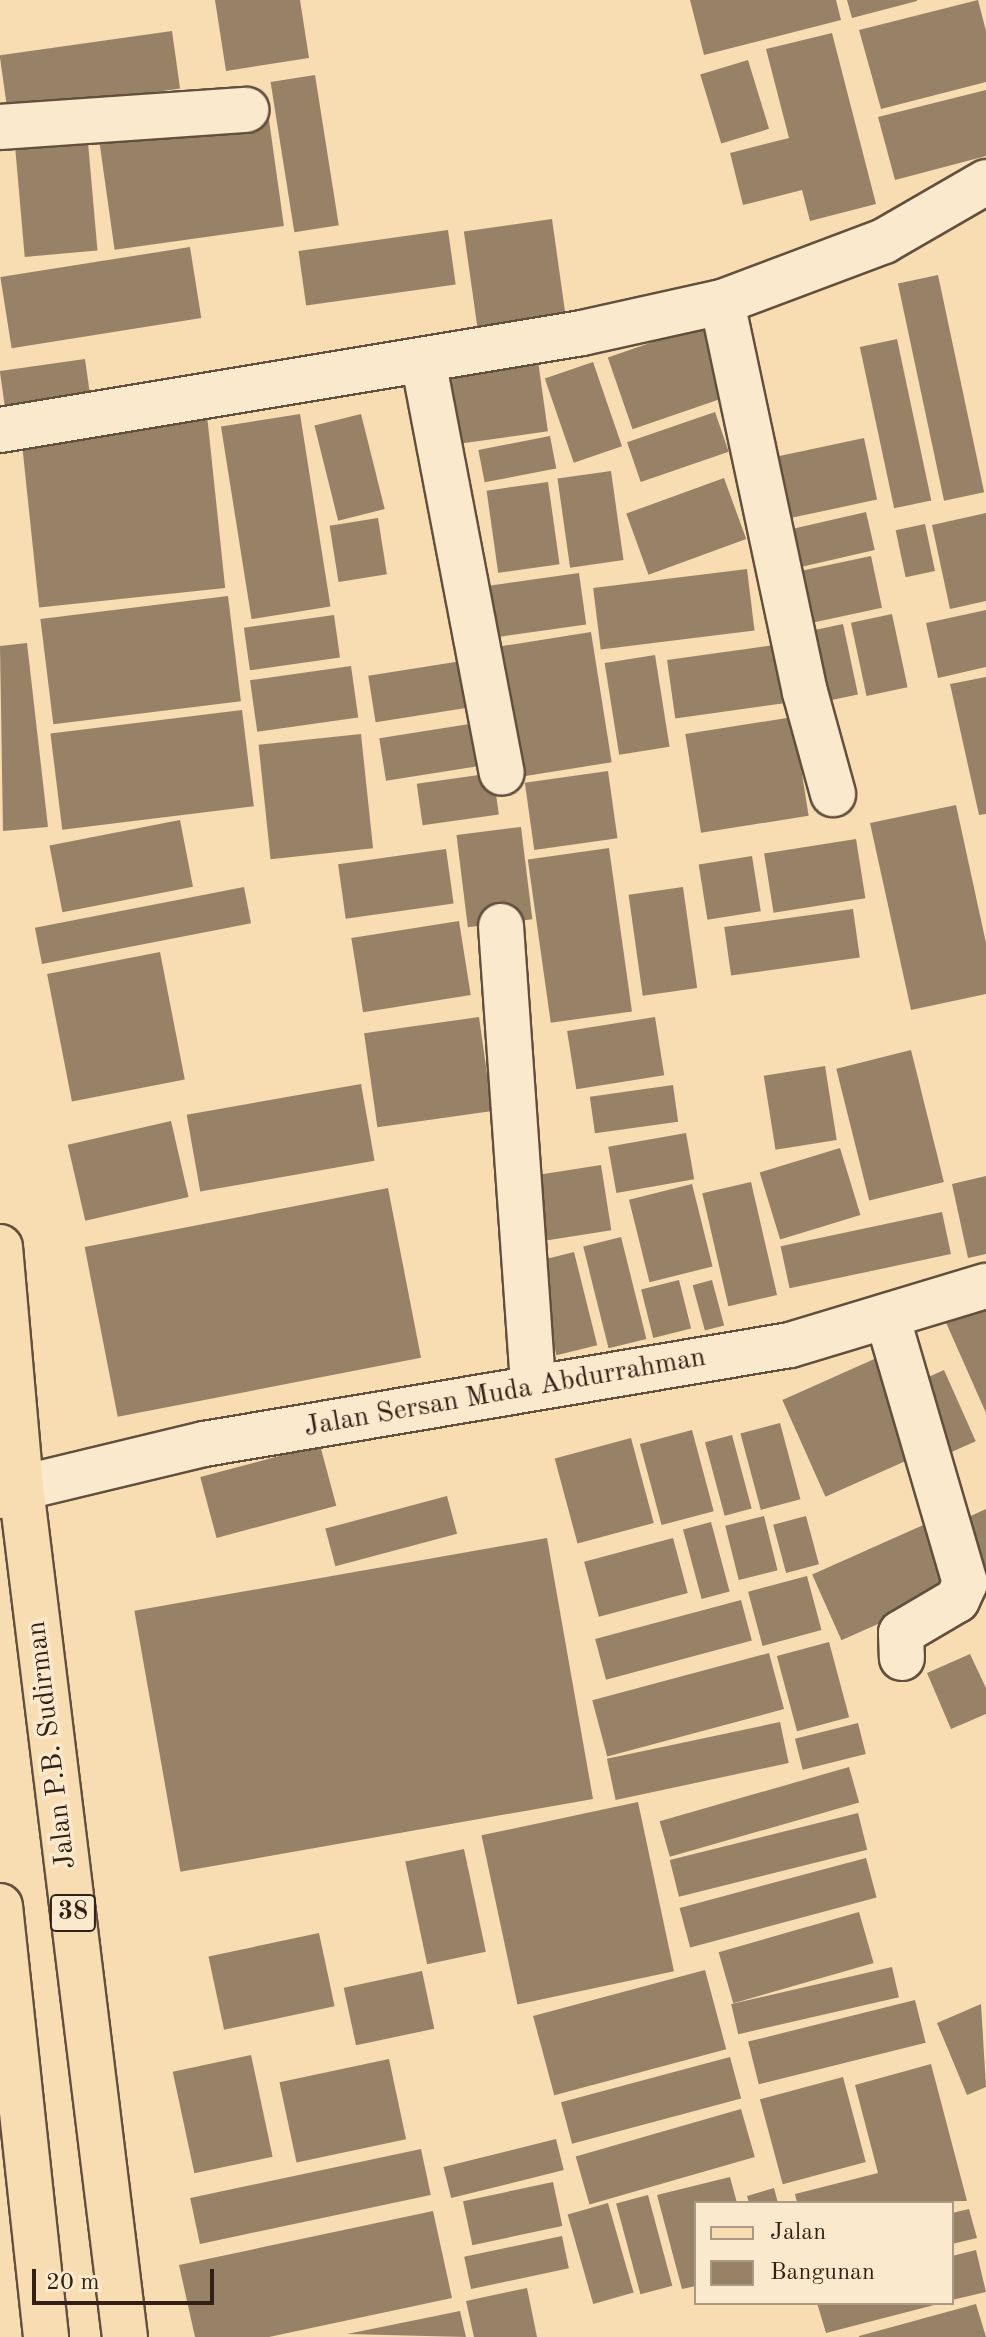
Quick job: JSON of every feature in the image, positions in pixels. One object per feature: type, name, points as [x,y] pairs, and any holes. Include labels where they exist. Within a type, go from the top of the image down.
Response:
[{"type":"main road","name":"Jalan P.B. Sudirman","points":[[0,1247],[10,1492],[125,2337]]},
{"type":"main road","points":[[0,1906],[46,2337]]},
{"type":"street","points":[[0,127],[246,110]]},
{"type":"street","points":[[0,430],[423,360],[722,302],[884,241],[986,182]]},
{"type":"street","points":[[722,302],[805,692],[833,794]]},
{"type":"street","points":[[423,360],[502,773]]},
{"type":"street","points":[[501,926],[533,1386]]},
{"type":"street","name":"Jalan Sersan Muda Abdurrahman","points":[[10,1492],[204,1444],[790,1345],[986,1286]]},
{"type":"street","points":[[887,1316],[965,1583],[957,1600],[901,1633],[902,1658]]},
{"type":"building","points":[[215,0],[300,0],[309,58],[226,71]]},
{"type":"building","points":[[690,0],[836,0],[841,20],[704,55]]},
{"type":"building","points":[[847,0],[917,0],[917,1],[852,18]]},
{"type":"building","points":[[978,0],[986,31],[986,82],[881,109],[859,30]]},
{"type":"building","points":[[172,31],[180,88],[8,113],[0,55]]},
{"type":"building","points":[[832,33],[876,204],[810,221],[802,190],[743,205],[730,153],[789,138],[766,49]]},
{"type":"building","points":[[748,60],[769,129],[721,143],[700,75]]},
{"type":"building","points":[[315,75],[339,225],[294,232],[271,82]]},
{"type":"building","points":[[986,90],[986,156],[895,180],[878,117]]},
{"type":"building","points":[[269,120],[284,226],[115,250],[100,144]]},
{"type":"building","points":[[87,131],[97,251],[25,257],[14,137]]},
{"type":"building","points":[[552,219],[566,322],[478,334],[464,231]]},
{"type":"building","points":[[448,230],[456,284],[306,305],[298,251]]},
{"type":"building","points":[[190,247],[201,318],[12,348],[0,277]]},
{"type":"building","points":[[938,275],[984,492],[944,501],[898,284]]},
{"type":"building","points":[[708,323],[733,395],[633,429],[608,358]]},
{"type":"building","points":[[897,339],[931,500],[894,508],[860,347]]},
{"type":"building","points":[[85,359],[92,407],[7,419],[0,371]]},
{"type":"building","points":[[538,361],[548,431],[450,445],[440,375]]},
{"type":"building","points":[[593,362],[622,446],[574,463],[545,379]]},
{"type":"building","points":[[715,412],[729,452],[641,482],[627,442]]},
{"type":"building","points":[[300,414],[331,607],[251,619],[221,427]]},
{"type":"building","points":[[361,414],[385,509],[338,521],[314,426]]},
{"type":"building","points":[[207,415],[225,588],[39,608],[21,435]]},
{"type":"building","points":[[550,436],[556,468],[485,482],[478,450]]},
{"type":"building","points":[[864,438],[877,500],[783,520],[770,458]]},
{"type":"building","points":[[611,471],[624,560],[570,568],[558,479]]},
{"type":"building","points":[[724,478],[746,539],[649,575],[626,514]]},
{"type":"building","points":[[548,482],[560,564],[498,573],[487,491]]},
{"type":"building","points":[[866,512],[875,550],[791,569],[782,531]]},
{"type":"building","points":[[986,513],[986,601],[950,609],[932,525]]},
{"type":"building","points":[[378,518],[387,574],[339,582],[330,526]]},
{"type":"building","points":[[925,524],[935,571],[906,577],[896,530]]},
{"type":"building","points":[[871,556],[882,608],[802,625],[791,573]]},
{"type":"building","points":[[747,569],[755,631],[601,649],[593,588]]},
{"type":"building","points":[[579,573],[586,624],[485,639],[478,587]]},
{"type":"building","points":[[228,596],[241,701],[53,724],[40,619]]},
{"type":"building","points":[[986,610],[986,667],[938,678],[926,623]]},
{"type":"building","points":[[892,614],[908,687],[867,696],[851,623]]},
{"type":"building","points":[[334,615],[340,658],[250,670],[244,628]]},
{"type":"building","points":[[843,624],[858,694],[819,703],[804,632]]},
{"type":"building","points":[[591,632],[612,762],[518,777],[497,647]]},
{"type":"building","points":[[27,643],[48,827],[3,831],[0,646]]},
{"type":"building","points":[[774,645],[782,703],[675,718],[667,660]]},
{"type":"building","points":[[655,655],[670,747],[619,755],[605,663]]},
{"type":"building","points":[[468,660],[475,706],[376,722],[368,676]]},
{"type":"building","points":[[351,666],[358,717],[257,732],[250,680]]},
{"type":"building","points":[[986,677],[986,814],[979,815],[950,684]]},
{"type":"building","points":[[242,710],[254,806],[62,830],[50,734]]},
{"type":"building","points":[[793,717],[809,816],[701,833],[685,734]]},
{"type":"building","points":[[482,722],[489,764],[386,781],[379,738]]},
{"type":"building","points":[[361,734],[373,848],[271,859],[259,745]]},
{"type":"building","points":[[608,771],[617,838],[534,850],[525,783]]},
{"type":"building","points":[[493,773],[499,815],[423,825],[417,784]]},
{"type":"building","points":[[956,805],[986,943],[986,994],[911,1010],[870,823]]},
{"type":"building","points":[[180,820],[193,887],[62,912],[49,845]]},
{"type":"building","points":[[521,827],[532,919],[468,927],[456,835]]},
{"type":"building","points":[[856,839],[865,898],[774,913],[764,854]]},
{"type":"building","points":[[609,848],[632,1011],[551,1023],[528,859]]},
{"type":"building","points":[[446,849],[454,903],[346,919],[338,864]]},
{"type":"building","points":[[752,856],[761,911],[707,920],[699,864]]},
{"type":"building","points":[[244,887],[251,923],[42,964],[35,928]]},
{"type":"building","points":[[683,887],[697,988],[643,996],[629,895]]},
{"type":"building","points":[[853,909],[860,958],[731,976],[724,927]]},
{"type":"building","points":[[459,921],[471,995],[363,1012],[351,938]]},
{"type":"building","points":[[160,952],[185,1080],[72,1102],[47,974]]},
{"type":"building","points":[[479,1017],[492,1111],[377,1127],[364,1033]]},
{"type":"building","points":[[655,1017],[664,1075],[576,1089],[567,1031]]},
{"type":"building","points":[[911,1050],[944,1182],[869,1201],[836,1069]]},
{"type":"building","points":[[825,1066],[837,1140],[775,1150],[764,1076]]},
{"type":"building","points":[[361,1084],[375,1161],[200,1192],[187,1115]]},
{"type":"building","points":[[673,1085],[678,1122],[595,1133],[590,1097]]},
{"type":"building","points":[[171,1121],[189,1197],[85,1221],[68,1145]]},
{"type":"building","points":[[686,1133],[694,1179],[616,1193],[608,1147]]},
{"type":"building","points":[[840,1148],[860,1215],[780,1240],[760,1173]]},
{"type":"building","points":[[601,1165],[611,1230],[533,1243],[523,1177]]},
{"type":"building","points":[[986,1176],[986,1254],[968,1258],[952,1184]]},
{"type":"building","points":[[751,1182],[777,1295],[728,1306],[702,1193]]},
{"type":"building","points":[[692,1184],[713,1266],[649,1282],[629,1200]]},
{"type":"building","points":[[388,1188],[421,1358],[118,1417],[85,1247]]},
{"type":"building","points":[[942,1212],[951,1254],[790,1288],[781,1246]]},
{"type":"building","points":[[621,1237],[646,1339],[609,1348],[583,1246]]},
{"type":"building","points":[[574,1252],[597,1345],[556,1355],[533,1262]]},
{"type":"building","points":[[679,1280],[691,1329],[653,1338],[641,1289]]},
{"type":"building","points":[[712,1280],[724,1325],[705,1331],[693,1285]]},
{"type":"building","points":[[986,1300],[986,1413],[944,1318]]},
{"type":"building","points":[[881,1356],[924,1453],[825,1497],[782,1400]]},
{"type":"building","points":[[944,1370],[976,1441],[951,1452],[919,1381]]},
{"type":"building","points":[[780,1423],[800,1499],[761,1510],[740,1434]]},
{"type":"building","points":[[692,1430],[714,1511],[662,1525],[640,1444]]},
{"type":"building","points":[[732,1435],[752,1508],[725,1516],[705,1442]]},
{"type":"building","points":[[631,1438],[654,1523],[577,1543],[555,1458]]},
{"type":"building","points":[[320,1445],[336,1506],[217,1538],[200,1477]]},
{"type":"building","points":[[447,1496],[457,1534],[335,1566],[325,1529]]},
{"type":"building","points":[[986,1509],[986,1594],[955,1523]]},
{"type":"building","points":[[764,1516],[778,1570],[739,1580],[725,1526]]},
{"type":"building","points":[[806,1516],[819,1564],[786,1573],[773,1525]]},
{"type":"building","points":[[711,1522],[730,1592],[702,1599],[683,1530]]},
{"type":"building","points":[[930,1522],[959,1588],[841,1640],[812,1574]]},
{"type":"building","points":[[547,1538],[593,1799],[180,1872],[134,1611]]},
{"type":"building","points":[[673,1538],[688,1593],[599,1617],[584,1562]]},
{"type":"building","points":[[807,1576],[821,1630],[763,1646],[748,1592]]},
{"type":"building","points":[[741,1600],[752,1641],[606,1680],[595,1639]]},
{"type":"building","points":[[829,1642],[849,1717],[797,1731],[777,1656]]},
{"type":"building","points":[[769,1653],[784,1709],[607,1756],[592,1700]]},
{"type":"building","points":[[970,1654],[986,1688],[986,1714],[951,1729],[927,1673]]},
{"type":"building","points":[[780,1722],[789,1763],[616,1800],[607,1759]]},
{"type":"building","points":[[858,1723],[866,1754],[803,1770],[795,1739]]},
{"type":"building","points":[[849,1767],[859,1803],[670,1857],[660,1821]]},
{"type":"building","points":[[638,1802],[674,1971],[517,2004],[481,1835]]},
{"type":"building","points":[[858,1813],[867,1850],[679,1897],[670,1860]]},
{"type":"building","points":[[464,1849],[486,1952],[427,1964],[405,1861]]},
{"type":"building","points":[[866,1858],[877,1898],[690,1948],[680,1908]]},
{"type":"building","points":[[859,1912],[874,1963],[733,2003],[719,1952]]},
{"type":"building","points":[[319,1933],[335,2006],[224,2030],[208,1956]]},
{"type":"building","points":[[892,1967],[899,1997],[738,2034],[731,2004]]},
{"type":"building","points":[[705,1970],[726,2049],[554,2095],[533,2016]]},
{"type":"building","points":[[422,1971],[434,2029],[356,2045],[344,1988]]},
{"type":"building","points":[[915,2000],[926,2043],[759,2084],[748,2042]]},
{"type":"building","points":[[981,2004],[986,2087],[967,2095],[937,2023]]},
{"type":"building","points":[[251,2055],[273,2157],[194,2173],[173,2072]]},
{"type":"building","points":[[730,2057],[741,2099],[572,2144],[561,2102]]},
{"type":"building","points":[[389,2059],[406,2139],[296,2162],[279,2082]]},
{"type":"building","points":[[931,2064],[967,2201],[797,2201],[795,2194],[878,2173],[855,2085]]},
{"type":"building","points":[[843,2077],[866,2162],[783,2184],[760,2099]]},
{"type":"building","points":[[741,2109],[755,2157],[589,2204],[576,2156]]},
{"type":"building","points":[[556,2139],[564,2170],[451,2198],[443,2167]]},
{"type":"building","points":[[421,2149],[431,2195],[200,2244],[190,2198]]},
{"type":"building","points":[[730,2177],[736,2201],[694,2201],[694,2286],[682,2289],[657,2195]]},
{"type":"building","points":[[553,2182],[562,2226],[472,2245],[463,2201]]},
{"type":"building","points":[[774,2188],[777,2201],[748,2201],[747,2196]]},
{"type":"building","points":[[648,2195],[672,2286],[640,2294],[616,2204]]},
{"type":"building","points":[[608,2203],[634,2292],[593,2304],[568,2215]]},
{"type":"building","points":[[969,2209],[977,2238],[954,2244],[954,2213]]},
{"type":"building","points":[[433,2211],[452,2298],[269,2337],[195,2337],[179,2265]]},
{"type":"building","points":[[562,2236],[569,2268],[471,2289],[464,2257]]},
{"type":"building","points":[[976,2250],[986,2292],[954,2300],[954,2256]]},
{"type":"building","points":[[527,2288],[537,2337],[474,2337],[466,2301]]},
{"type":"building","points":[[976,2304],[986,2337],[859,2337],[859,2336]]},
{"type":"building","points":[[818,2305],[934,2305],[826,2333]]},
{"type":"building","points":[[460,2311],[466,2337],[347,2334]]}]
